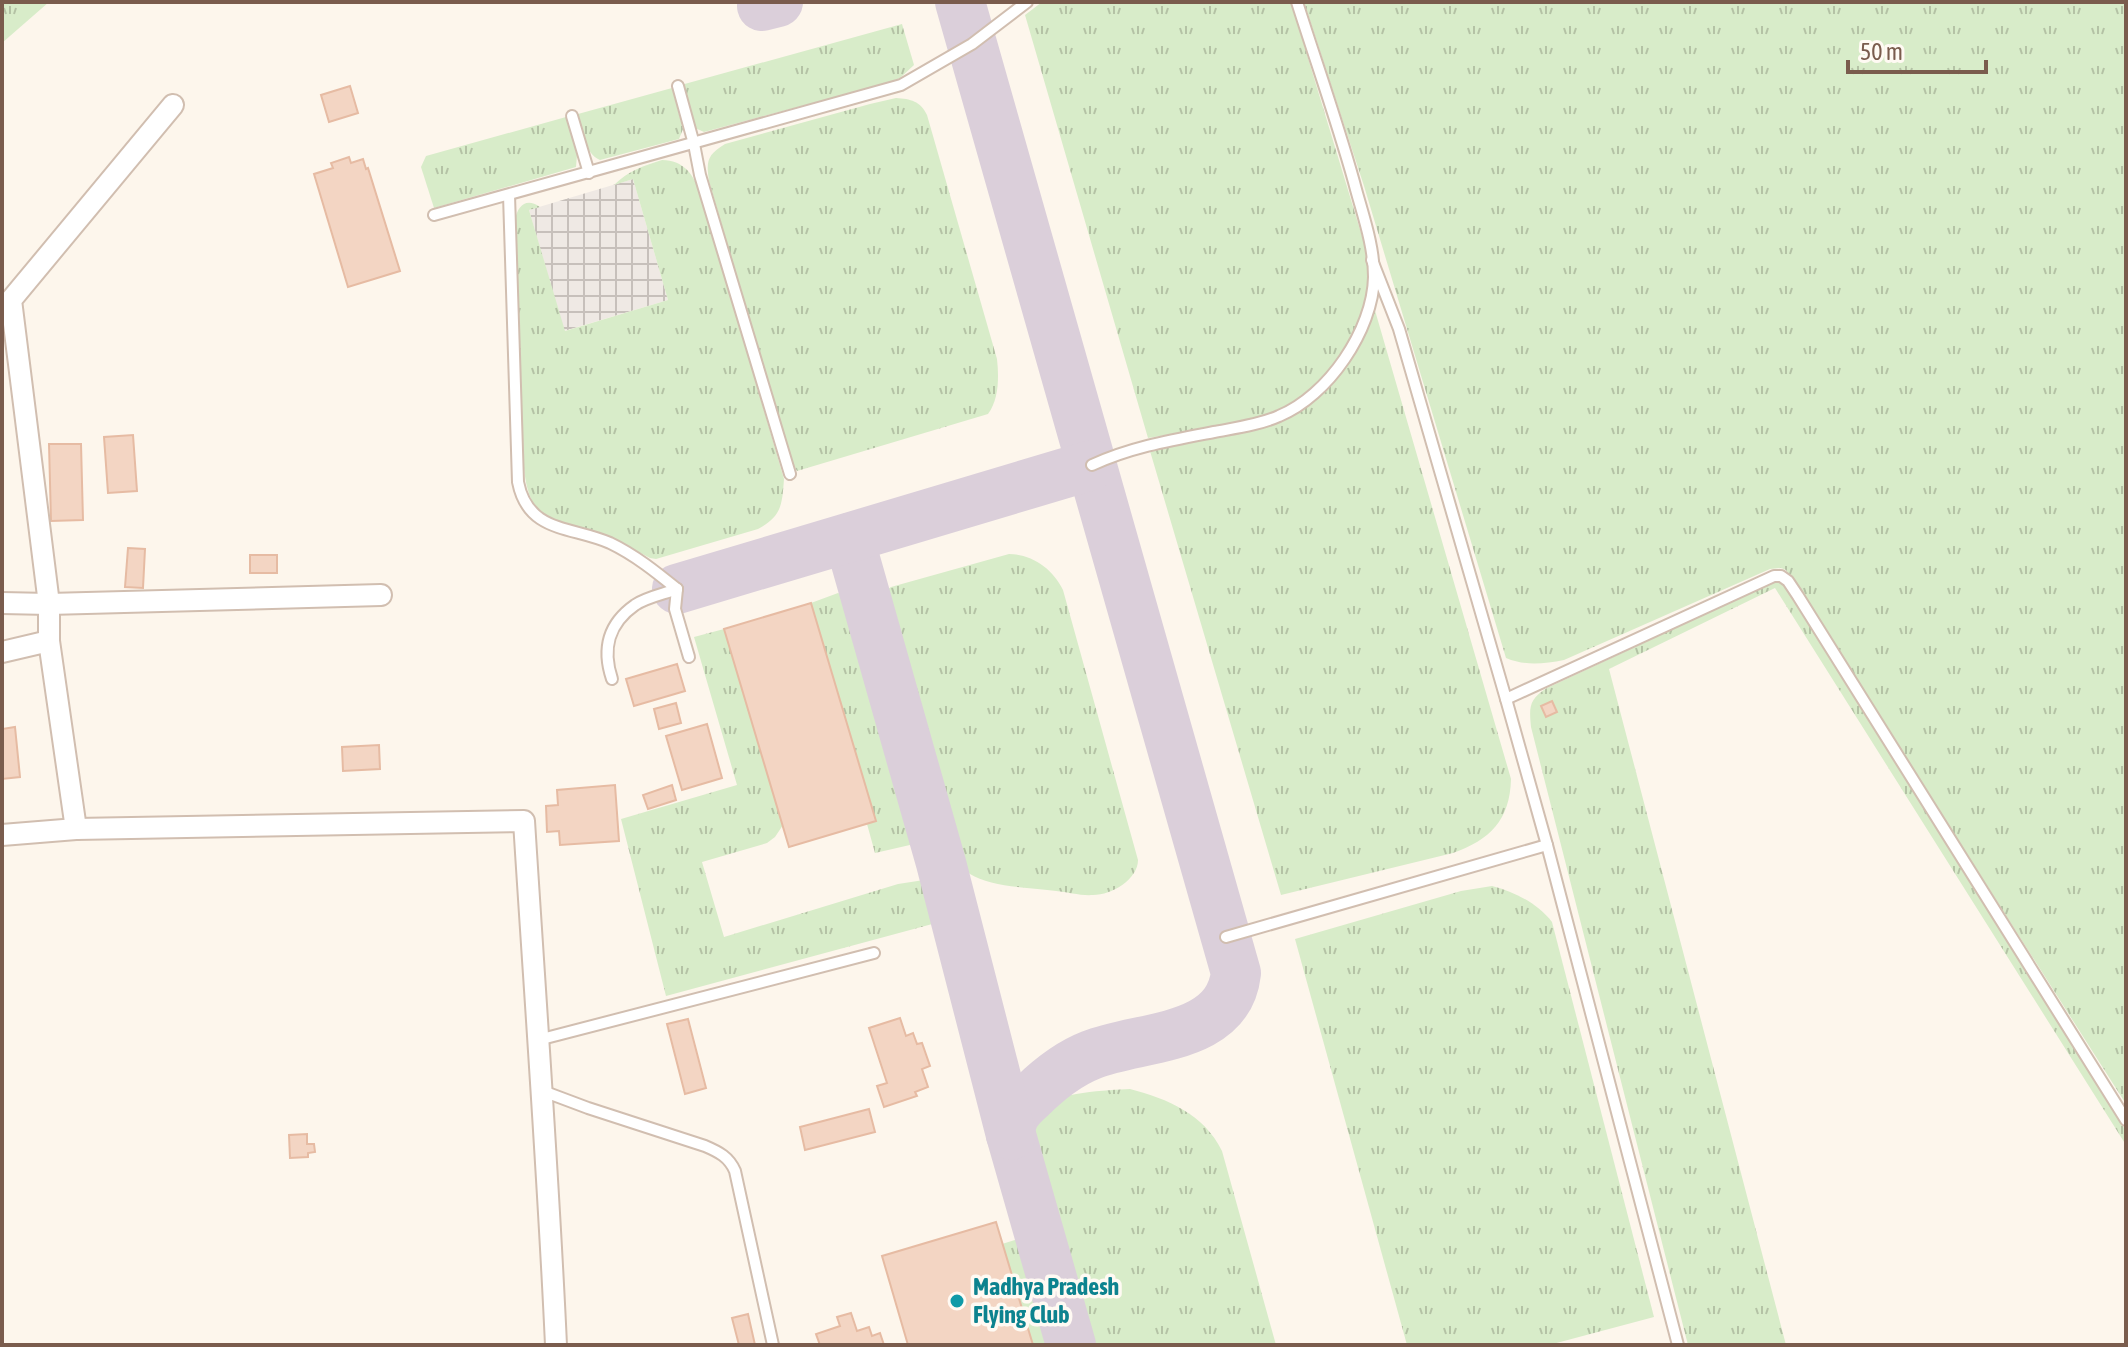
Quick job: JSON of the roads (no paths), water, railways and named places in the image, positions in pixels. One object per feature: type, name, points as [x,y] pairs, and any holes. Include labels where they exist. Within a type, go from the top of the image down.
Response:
[{"type":"street","points":[[76,829],[49,641],[49,604],[11,300],[173,105]]},
{"type":"street","points":[[2,603],[381,595]]},
{"type":"street","points":[[2,652],[49,641]]},
{"type":"street","points":[[2,835],[76,829],[524,821],[556,1345]]},
{"type":"lane","points":[[434,215],[901,85],[972,44],[1027,2]]},
{"type":"lane","points":[[1092,465],[1126,450],[1278,417],[1327,383],[1358,335],[1373,290],[1370,241],[1297,2]]},
{"type":"lane","points":[[678,86],[700,175],[790,474]]},
{"type":"lane","points":[[572,116],[589,173]]},
{"type":"lane","points":[[509,195],[521,498],[535,516],[547,523],[611,544],[641,561],[677,589]]},
{"type":"lane","points":[[1372,260],[1399,329],[1506,699],[1678,1345]]},
{"type":"lane","points":[[1506,699],[1774,576],[1786,579],[2126,1120]]},
{"type":"lane","points":[[677,589],[675,609],[689,657]]},
{"type":"lane","points":[[612,679],[606,655],[608,642],[620,619],[639,603],[677,589]]},
{"type":"lane","points":[[1226,937],[1547,845]]},
{"type":"lane","points":[[538,1040],[874,953]]},
{"type":"lane","points":[[540,1090],[705,1146],[731,1162],[773,1345]]},
{"type":"place","name":"Madhya Pradesh Flying Club","points":[[957,1301]]}]
